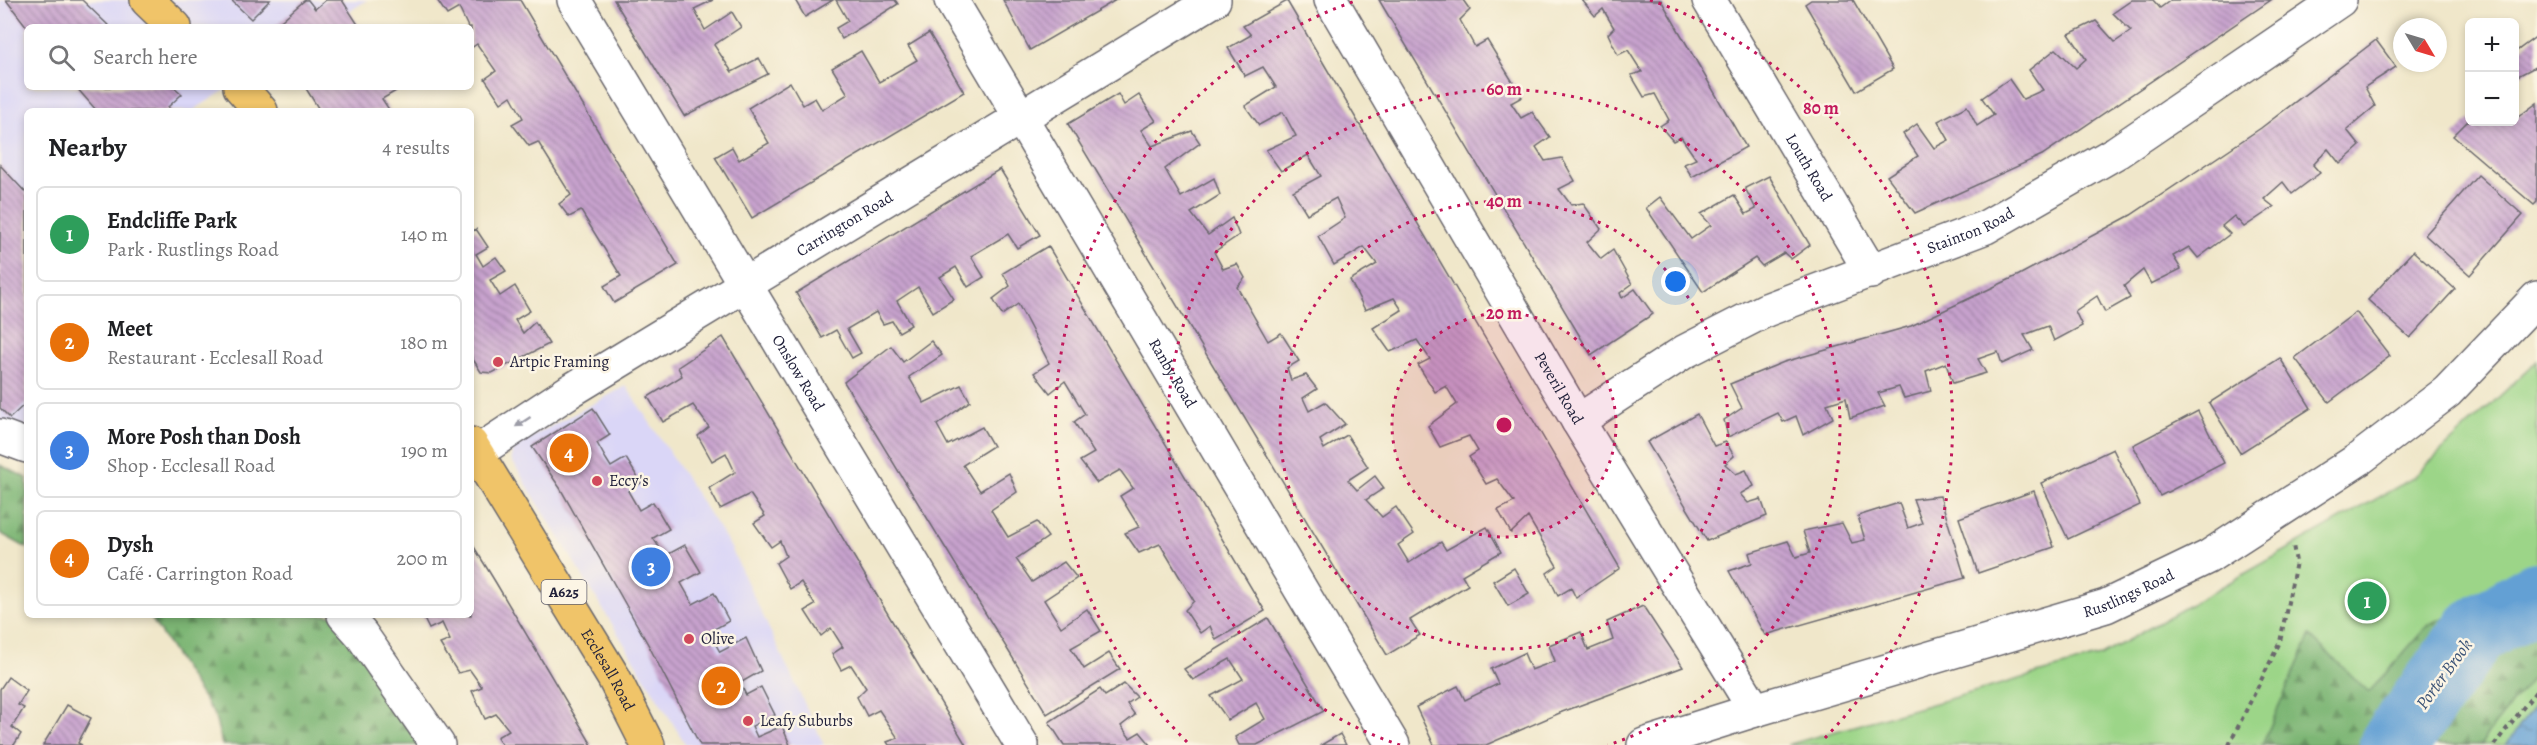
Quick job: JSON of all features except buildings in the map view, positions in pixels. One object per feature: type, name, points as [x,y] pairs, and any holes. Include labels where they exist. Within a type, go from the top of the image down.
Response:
[{"type":"main road","points":[[147,0],[172,24]]},
{"type":"main road","points":[[243,90],[258,108]]},
{"type":"main road","name":"Ecclesall Road","points":[[474,449],[603,658],[648,745]]},
{"type":"street","name":"Onslow Road","points":[[574,0],[744,287],[1022,745]]},
{"type":"street","name":"Ranby Road","points":[[951,0],[1394,745]]},
{"type":"street","name":"Carrington Road","points":[[474,449],[1214,0]]},
{"type":"street","name":"Peveril Road","points":[[1330,0],[1578,421],[1755,710]]},
{"type":"street","name":"Louth Road","points":[[1709,0],[1872,272]]},
{"type":"street","name":"Stainton Road","points":[[1578,421],[1684,352],[1766,310],[1872,272],[1986,227],[2117,152],[2340,0]]},
{"type":"street","name":"Rustlings Road","points":[[1644,745],[2106,606],[2208,557],[2359,459],[2447,392],[2537,298]]},
{"type":"street","points":[[0,436],[24,445]]},
{"type":"street","points":[[347,618],[361,634],[438,745]]},
{"type":"path","points":[[2229,745],[2280,642],[2296,562],[2287,506]]},
{"type":"path","points":[[2494,745],[2537,690]]},
{"type":"shaded area","points":[[0,0],[367,0],[330,24],[24,24],[24,90],[225,90],[197,108],[24,108],[24,431],[0,421]]},
{"type":"shaded area","points":[[626,386],[729,544],[824,745],[686,745],[511,459],[512,451],[522,442]]},
{"type":"green space","points":[[2537,361],[2537,745],[1787,745],[2100,656],[2413,478]]},
{"type":"green space","points":[[0,465],[24,477],[24,546],[0,533]]},
{"type":"green space","points":[[2537,572],[2537,672],[2485,737],[2482,745],[2262,745],[2310,636],[2369,692],[2429,624],[2510,590]]},
{"type":"green space","points":[[151,618],[338,618],[422,745],[222,745],[215,716]]},
{"type":"water","points":[[2537,702],[2537,745],[2506,745]]},
{"type":"waterway","name":"Porter Brook","points":[[2393,745],[2475,632],[2537,596]]},
{"type":"place","name":"Artpic Framing","points":[[498,362]]},
{"type":"place","name":"Dysh","points":[[569,453]]},
{"type":"place","name":"Eccy's","points":[[597,481]]},
{"type":"place","name":"More Posh than Dosh","points":[[651,567]]},
{"type":"place","name":"Endcliffe Park","points":[[2367,601]]},
{"type":"place","name":"Olive","points":[[689,639]]},
{"type":"place","name":"Meet","points":[[721,686]]},
{"type":"place","name":"Leafy Suburbs","points":[[748,721]]}]
